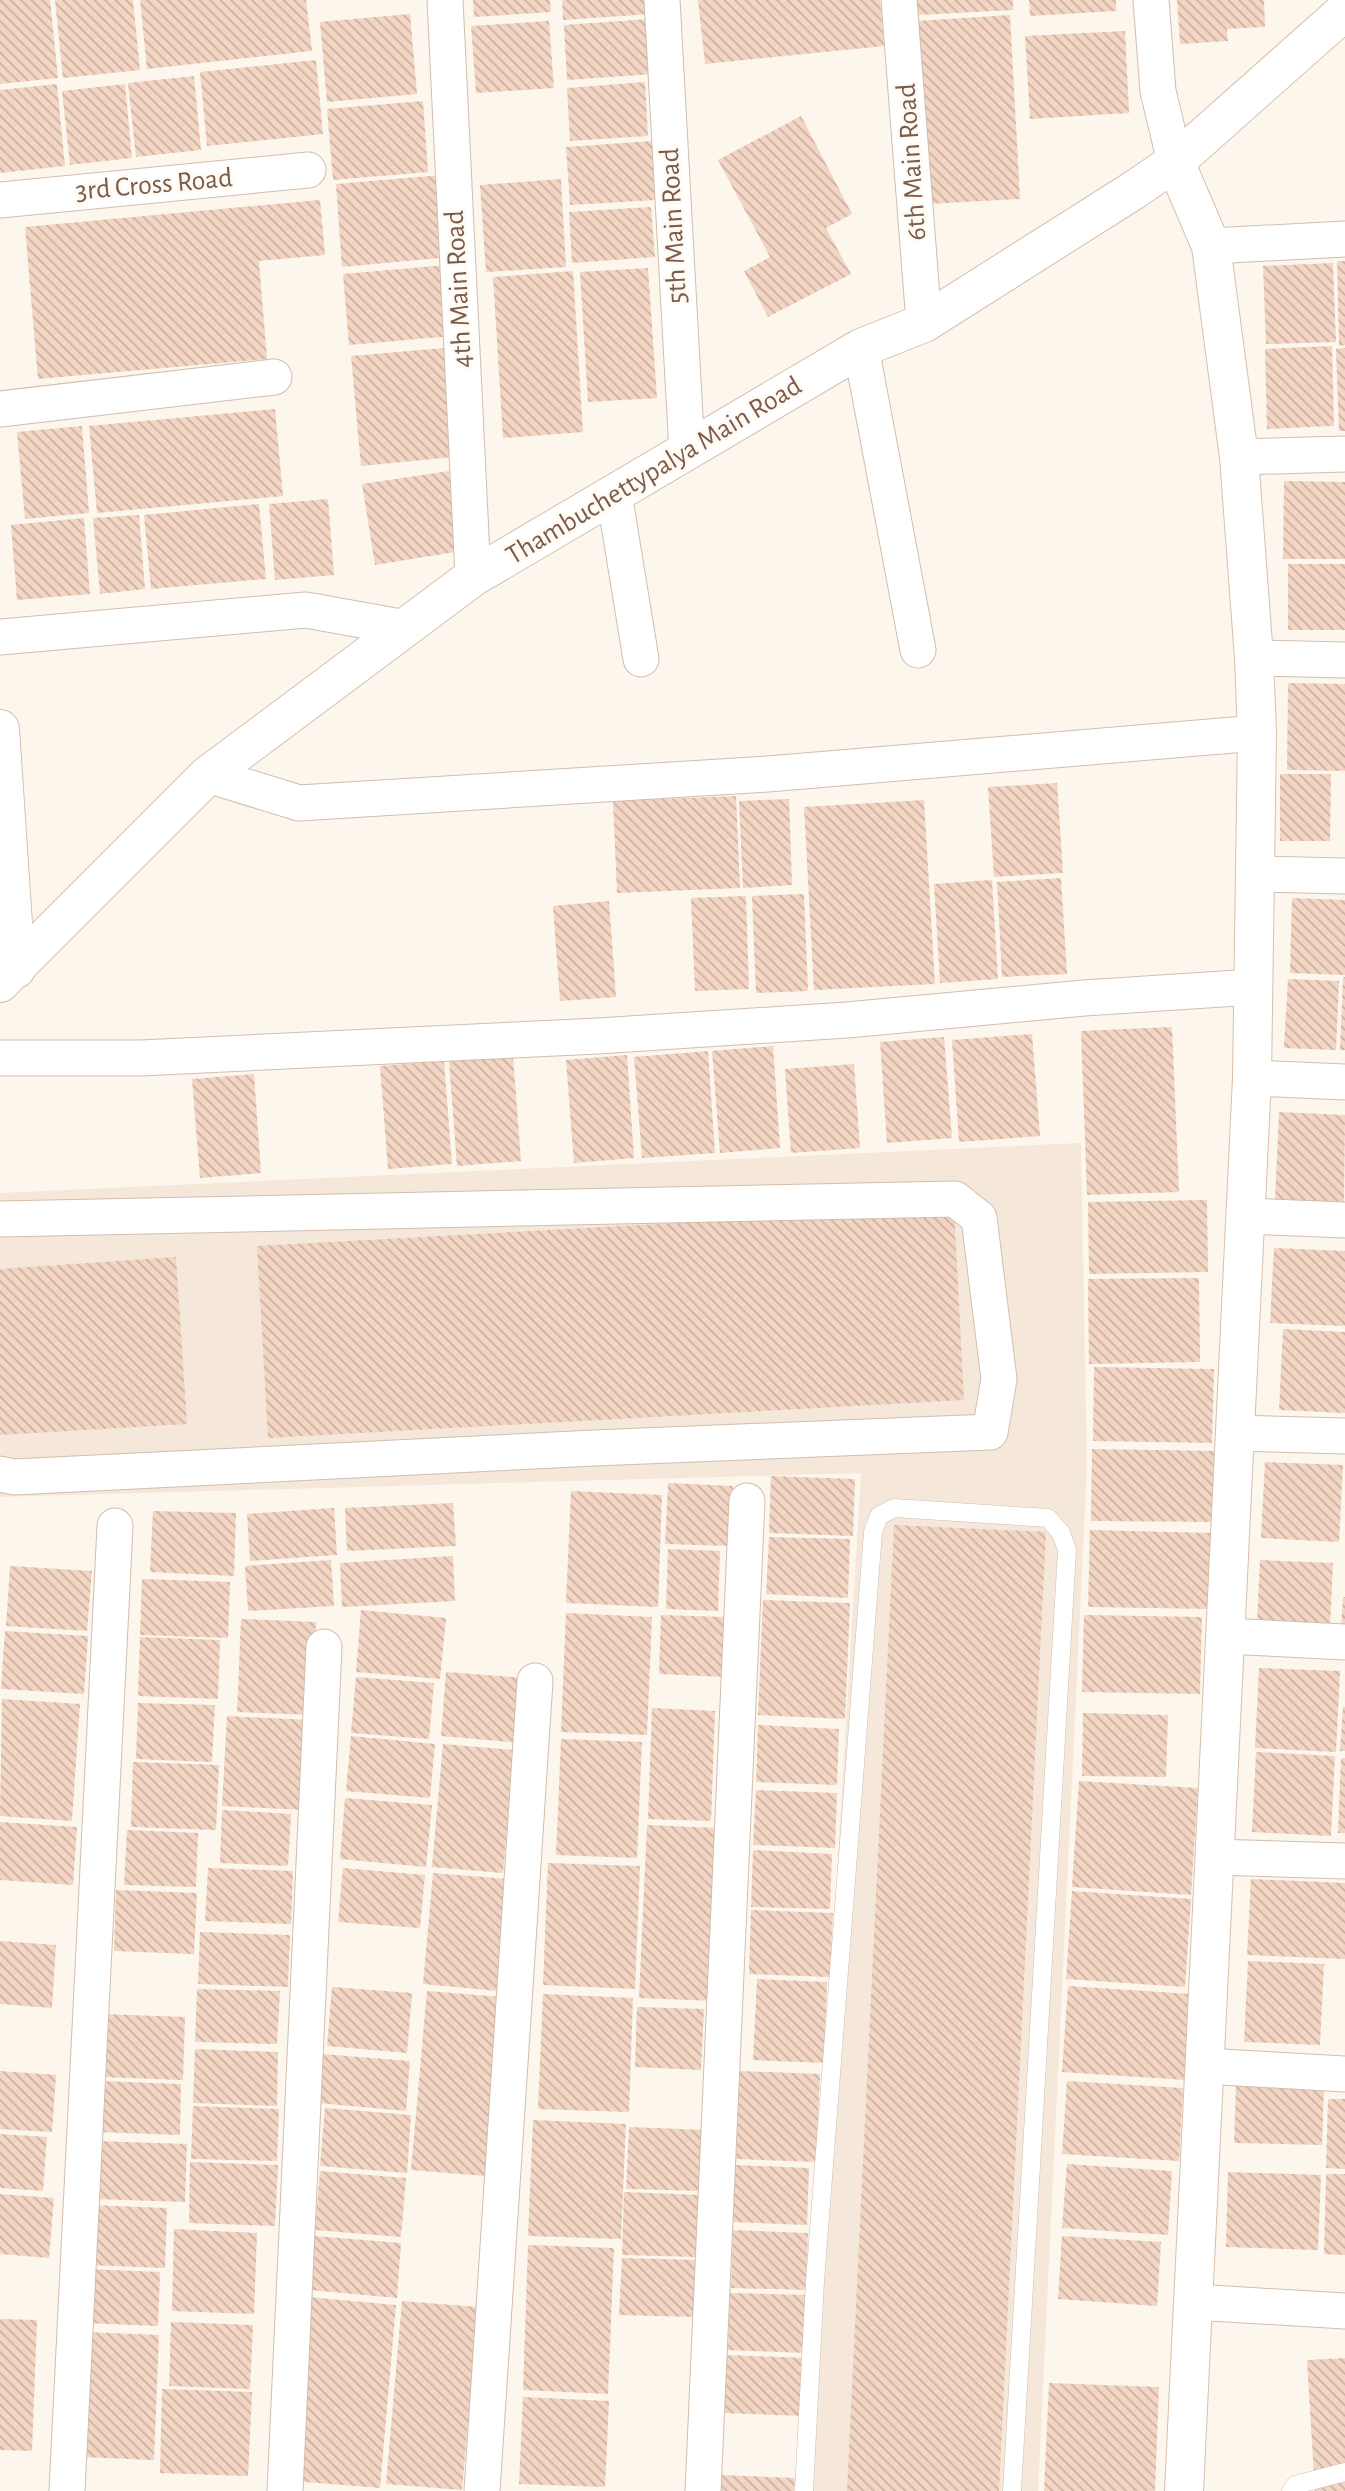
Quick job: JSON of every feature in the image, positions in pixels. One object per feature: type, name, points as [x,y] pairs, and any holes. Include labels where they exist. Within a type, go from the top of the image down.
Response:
[{"type":"street","name":"4th Main Road","points":[[445,0],[473,578]]},
{"type":"street","name":"5th Main Road","points":[[662,0],[687,452]]},
{"type":"street","name":"6th Main Road","points":[[900,0],[924,323]]},
{"type":"street","points":[[1151,0],[1158,91],[1174,162],[1210,246],[1239,457],[1257,733],[1252,1078],[1184,2491]]},
{"type":"street","name":"Thambuchettypalya Main Road","points":[[8,976],[208,775],[473,578],[861,348],[924,323],[1134,190],[1174,162],[1345,11]]},
{"type":"street","name":"3rd Cross Road","points":[[0,200],[309,170]]},
{"type":"street","points":[[1210,246],[1345,239]]},
{"type":"street","points":[[861,348],[918,650]]},
{"type":"street","points":[[0,409],[274,377]]},
{"type":"street","points":[[1239,457],[1345,454]]},
{"type":"street","points":[[614,494],[641,660]]},
{"type":"street","points":[[0,637],[306,610],[407,628]]},
{"type":"street","points":[[1254,658],[1345,660]]},
{"type":"street","points":[[0,729],[8,976]]},
{"type":"street","points":[[208,775],[299,803],[768,774],[1257,733]]},
{"type":"street","points":[[1254,874],[1345,876]]},
{"type":"street","points":[[0,1058],[141,1058],[598,1036],[847,1020],[1084,998],[1253,987]]},
{"type":"street","points":[[1252,1078],[1345,1082]]},
{"type":"street","points":[[0,1219],[955,1199],[979,1217],[999,1379],[990,1432],[980,1433],[594,1448],[14,1477],[0,1474]]},
{"type":"street","points":[[1246,1216],[1345,1220]]},
{"type":"street","points":[[1235,1433],[1345,1436]]},
{"type":"street","points":[[703,2491],[747,1501]]},
{"type":"street","points":[[67,2491],[116,1527]]},
{"type":"street","points":[[1225,1636],[1345,1642]]},
{"type":"street","points":[[285,2491],[324,1647]]},
{"type":"street","points":[[482,2491],[535,1681]]},
{"type":"street","points":[[1214,1857],[1345,1861]]},
{"type":"street","points":[[1204,2066],[1345,2074]]},
{"type":"street","points":[[1193,2302],[1345,2311]]},
{"type":"lane","points":[[804,2491],[815,2281],[873,1532],[879,1516],[894,1508],[1048,1518],[1061,1533],[1067,1550],[1012,2491]]},
{"type":"lane","points":[[1291,2491],[1296,2485],[1345,2472]]},
{"type":"shaded area","points":[[1081,1143],[1087,1467],[1038,2491],[800,2491],[861,1473],[0,1497],[0,1193]]},
{"type":"building","points":[[0,0],[50,0],[58,78],[0,84]]},
{"type":"building","points":[[55,0],[133,0],[140,70],[63,78]]},
{"type":"building","points":[[140,0],[306,0],[312,51],[147,69]]},
{"type":"building","points":[[473,0],[550,0],[551,12],[474,17]]},
{"type":"building","points":[[562,0],[650,0],[651,14],[563,20]]},
{"type":"building","points":[[698,0],[880,0],[884,46],[705,64]]},
{"type":"building","points":[[917,0],[1013,0],[1013,10],[917,15]]},
{"type":"building","points":[[1029,0],[1116,0],[1116,11],[1030,16]]},
{"type":"building","points":[[1177,0],[1264,0],[1265,27],[1227,29],[1228,41],[1180,44]]},
{"type":"building","points":[[410,14],[417,94],[327,102],[320,22]]},
{"type":"building","points":[[1010,15],[1020,199],[928,204],[918,21]]},
{"type":"building","points":[[650,19],[654,74],[567,80],[564,25]]},
{"type":"building","points":[[549,21],[554,88],[476,93],[471,26]]},
{"type":"building","points":[[1125,31],[1129,113],[1030,119],[1025,36]]},
{"type":"building","points":[[316,60],[323,134],[207,146],[200,72]]},
{"type":"building","points":[[194,76],[201,150],[136,157],[128,83]]},
{"type":"building","points":[[645,82],[648,136],[570,141],[567,88]]},
{"type":"building","points":[[57,84],[65,166],[0,173],[0,90]]},
{"type":"building","points":[[125,84],[132,158],[70,165],[62,91]]},
{"type":"building","points":[[423,101],[428,172],[333,180],[327,109]]},
{"type":"building","points":[[801,116],[852,214],[826,228],[851,274],[768,317],[744,271],[770,257],[718,160]]},
{"type":"building","points":[[652,141],[656,200],[570,205],[566,147]]},
{"type":"building","points":[[442,175],[450,257],[342,267],[336,184]]},
{"type":"building","points":[[561,179],[566,267],[486,272],[480,185]]},
{"type":"building","points":[[320,200],[325,255],[259,261],[267,359],[38,379],[25,227]]},
{"type":"building","points":[[651,207],[655,257],[572,263],[569,212]]},
{"type":"building","points":[[1337,261],[1345,261],[1345,345],[1339,346]]},
{"type":"building","points":[[1333,263],[1336,342],[1266,344],[1263,266]]},
{"type":"building","points":[[447,265],[453,336],[349,345],[343,274]]},
{"type":"building","points":[[648,268],[657,398],[588,402],[580,272]]},
{"type":"building","points":[[573,271],[583,432],[503,438],[493,277]]},
{"type":"building","points":[[1332,346],[1334,426],[1267,429],[1265,349]]},
{"type":"building","points":[[444,348],[454,457],[361,466],[351,356]]},
{"type":"building","points":[[1345,348],[1345,431],[1339,431],[1336,349]]},
{"type":"building","points":[[275,409],[283,496],[97,513],[89,426]]},
{"type":"building","points":[[82,426],[89,513],[25,519],[17,432]]},
{"type":"building","points":[[449,471],[461,551],[375,565],[362,484]]},
{"type":"building","points":[[1284,481],[1345,482],[1345,559],[1283,559]]},
{"type":"building","points":[[328,499],[334,575],[275,580],[269,504]]},
{"type":"building","points":[[259,504],[266,579],[151,589],[144,515]]},
{"type":"building","points":[[139,515],[145,589],[100,594],[93,518]]},
{"type":"building","points":[[84,518],[90,594],[17,600],[11,525]]},
{"type":"building","points":[[1288,564],[1345,564],[1345,630],[1288,630]]},
{"type":"building","points":[[1288,683],[1345,684],[1345,771],[1287,770]]},
{"type":"building","points":[[1280,774],[1331,774],[1330,841],[1280,841]]},
{"type":"building","points":[[1057,783],[1063,873],[994,877],[988,787]]},
{"type":"building","points":[[736,796],[740,888],[617,893],[613,801]]},
{"type":"building","points":[[789,799],[792,885],[743,888],[739,801]]},
{"type":"building","points":[[924,800],[935,984],[814,990],[804,807]]},
{"type":"building","points":[[1061,878],[1067,974],[1002,977],[997,882]]},
{"type":"building","points":[[992,880],[998,979],[940,983],[934,884]]},
{"type":"building","points":[[804,894],[808,991],[756,993],[752,896]]},
{"type":"building","points":[[746,896],[749,989],[695,991],[691,898]]},
{"type":"building","points":[[1292,898],[1345,900],[1345,975],[1290,973]]},
{"type":"building","points":[[609,901],[616,997],[560,1001],[553,906]]},
{"type":"building","points":[[1343,977],[1345,1050],[1340,1050]]},
{"type":"building","points":[[1288,979],[1339,981],[1336,1050],[1284,1048]]},
{"type":"building","points":[[1172,1027],[1179,1192],[1087,1195],[1081,1031]]},
{"type":"building","points":[[1032,1034],[1040,1136],[959,1142],[952,1040]]},
{"type":"building","points":[[944,1037],[952,1138],[887,1143],[880,1042]]},
{"type":"building","points":[[773,1046],[780,1148],[720,1153],[712,1051]]},
{"type":"building","points":[[708,1051],[715,1153],[642,1158],[634,1057]]},
{"type":"building","points":[[627,1055],[634,1158],[574,1163],[566,1060]]},
{"type":"building","points":[[513,1056],[521,1161],[457,1166],[449,1061]]},
{"type":"building","points":[[444,1061],[452,1164],[388,1169],[380,1066]]},
{"type":"building","points":[[854,1064],[860,1148],[791,1153],[785,1069]]},
{"type":"building","points":[[254,1074],[261,1173],[200,1178],[192,1079]]},
{"type":"building","points":[[1279,1112],[1345,1115],[1344,1204],[1275,1201]]},
{"type":"building","points":[[1207,1200],[1208,1272],[1089,1274],[1088,1202]]},
{"type":"building","points":[[954,1208],[964,1400],[268,1438],[257,1246]]},
{"type":"building","points":[[1274,1248],[1345,1251],[1345,1326],[1270,1323]]},
{"type":"building","points":[[176,1257],[187,1424],[0,1435],[0,1269]]},
{"type":"building","points":[[1199,1278],[1200,1362],[1089,1364],[1088,1279]]},
{"type":"building","points":[[1283,1329],[1345,1332],[1345,1413],[1279,1410]]},
{"type":"building","points":[[1094,1367],[1214,1369],[1212,1443],[1093,1441]]},
{"type":"building","points":[[1092,1449],[1219,1451],[1218,1522],[1091,1521]]},
{"type":"building","points":[[1265,1462],[1343,1465],[1339,1542],[1261,1538]]},
{"type":"building","points":[[771,1476],[855,1479],[853,1536],[769,1533]]},
{"type":"building","points":[[668,1483],[733,1486],[731,1546],[665,1544]]},
{"type":"building","points":[[571,1491],[662,1495],[658,1607],[566,1603]]},
{"type":"building","points":[[453,1503],[456,1546],[347,1551],[345,1508]]},
{"type":"building","points":[[334,1508],[337,1555],[250,1561],[247,1514]]},
{"type":"building","points":[[153,1511],[236,1513],[234,1576],[150,1572]]},
{"type":"building","points":[[894,1525],[1046,1532],[999,2491],[847,2491]]},
{"type":"building","points":[[1090,1530],[1212,1533],[1211,1609],[1088,1607]]},
{"type":"building","points":[[769,1537],[850,1539],[848,1598],[766,1594]]},
{"type":"building","points":[[668,1549],[720,1551],[718,1611],[666,1609]]},
{"type":"building","points":[[453,1556],[455,1601],[342,1607],[340,1563]]},
{"type":"building","points":[[331,1560],[334,1606],[248,1611],[245,1566]]},
{"type":"building","points":[[1260,1560],[1333,1563],[1330,1627],[1257,1624]]},
{"type":"building","points":[[10,1566],[92,1571],[87,1631],[6,1626]]},
{"type":"building","points":[[142,1579],[230,1582],[228,1638],[140,1635]]},
{"type":"building","points":[[1343,1597],[1345,1627],[1341,1627]]},
{"type":"building","points":[[763,1600],[850,1603],[845,1719],[758,1715]]},
{"type":"building","points":[[361,1610],[446,1618],[440,1679],[356,1672]]},
{"type":"building","points":[[566,1613],[652,1617],[647,1735],[561,1732]]},
{"type":"building","points":[[661,1615],[726,1617],[724,1677],[659,1674]]},
{"type":"building","points":[[1084,1615],[1202,1617],[1200,1694],[1082,1692]]},
{"type":"building","points":[[241,1619],[316,1622],[312,1715],[237,1712]]},
{"type":"building","points":[[5,1631],[88,1636],[84,1694],[1,1689]]},
{"type":"building","points":[[140,1637],[220,1640],[218,1699],[138,1696]]},
{"type":"building","points":[[1259,1668],[1340,1671],[1336,1752],[1255,1748]]},
{"type":"building","points":[[446,1672],[526,1678],[520,1743],[441,1736]]},
{"type":"building","points":[[356,1677],[434,1683],[429,1739],[351,1733]]},
{"type":"building","points":[[2,1699],[80,1704],[72,1821],[0,1816]]},
{"type":"building","points":[[138,1703],[215,1705],[212,1762],[136,1759]]},
{"type":"building","points":[[1343,1707],[1345,1751],[1340,1751]]},
{"type":"building","points":[[652,1708],[715,1711],[711,1821],[648,1819]]},
{"type":"building","points":[[1083,1713],[1168,1715],[1166,1777],[1082,1776]]},
{"type":"building","points":[[227,1716],[310,1720],[304,1810],[222,1806]]},
{"type":"building","points":[[758,1725],[839,1729],[837,1785],[756,1782]]},
{"type":"building","points":[[351,1736],[435,1744],[430,1798],[346,1791]]},
{"type":"building","points":[[561,1739],[642,1742],[637,1858],[556,1855]]},
{"type":"building","points":[[443,1744],[514,1750],[503,1873],[432,1867]]},
{"type":"building","points":[[1256,1752],[1335,1756],[1331,1836],[1252,1832]]},
{"type":"building","points":[[1341,1758],[1345,1758],[1345,1833],[1338,1833]]},
{"type":"building","points":[[133,1762],[219,1765],[216,1830],[131,1827]]},
{"type":"building","points":[[1079,1781],[1198,1788],[1191,1895],[1072,1887]]},
{"type":"building","points":[[756,1790],[837,1793],[835,1848],[753,1845]]},
{"type":"building","points":[[345,1798],[432,1805],[426,1867],[340,1859]]},
{"type":"building","points":[[222,1810],[291,1814],[288,1866],[220,1863]]},
{"type":"building","points":[[0,1822],[77,1827],[73,1885],[0,1880]]},
{"type":"building","points":[[647,1825],[720,1828],[714,2001],[639,1998]]},
{"type":"building","points":[[127,1830],[198,1833],[196,1887],[124,1885]]},
{"type":"building","points":[[753,1850],[832,1854],[830,1909],[751,1907]]},
{"type":"building","points":[[548,1863],[640,1866],[635,1989],[543,1985]]},
{"type":"building","points":[[208,1868],[293,1871],[291,1924],[205,1921]]},
{"type":"building","points":[[343,1868],[425,1875],[420,1928],[338,1922]]},
{"type":"building","points":[[433,1873],[508,1879],[498,1991],[423,1984]]},
{"type":"building","points":[[1251,1879],[1345,1883],[1345,1959],[1247,1955]]},
{"type":"building","points":[[116,1890],[197,1893],[194,1954],[114,1951]]},
{"type":"building","points":[[1072,1891],[1191,1899],[1185,1987],[1066,1979]]},
{"type":"building","points":[[751,1910],[833,1913],[830,1977],[749,1974]]},
{"type":"building","points":[[200,1932],[290,1935],[288,1987],[198,1984]]},
{"type":"building","points":[[0,1941],[56,1945],[52,2008],[0,2004]]},
{"type":"building","points":[[1248,1961],[1324,1964],[1320,2045],[1244,2042]]},
{"type":"building","points":[[757,1979],[827,1982],[824,2063],[753,2060]]},
{"type":"building","points":[[1068,1986],[1191,1994],[1185,2080],[1062,2072]]},
{"type":"building","points":[[332,1987],[412,1993],[407,2053],[327,2046]]},
{"type":"building","points":[[197,1989],[280,1991],[277,2044],[195,2042]]},
{"type":"building","points":[[427,1991],[501,1997],[485,2176],[411,2170]]},
{"type":"building","points":[[543,1994],[633,1998],[629,2112],[538,2109]]},
{"type":"building","points":[[637,2007],[704,2009],[701,2070],[635,2067]]},
{"type":"building","points":[[103,2014],[185,2017],[183,2080],[101,2077]]},
{"type":"building","points":[[195,2049],[278,2052],[277,2106],[193,2103]]},
{"type":"building","points":[[322,2054],[410,2061],[406,2111],[318,2103]]},
{"type":"building","points":[[0,2071],[56,2075],[52,2132],[0,2129]]},
{"type":"building","points":[[740,2071],[820,2074],[816,2162],[736,2159]]},
{"type":"building","points":[[99,2081],[181,2084],[180,2135],[97,2132]]},
{"type":"building","points":[[1067,2081],[1183,2088],[1179,2161],[1062,2154]]},
{"type":"building","points":[[1236,2085],[1324,2087],[1322,2145],[1234,2143]]},
{"type":"building","points":[[1328,2099],[1345,2099],[1345,2169],[1326,2168]]},
{"type":"building","points":[[193,2106],[279,2109],[277,2161],[191,2159]]},
{"type":"building","points":[[325,2108],[411,2115],[407,2173],[320,2166]]},
{"type":"building","points":[[533,2120],[626,2124],[621,2239],[528,2236]]},
{"type":"building","points":[[629,2127],[707,2130],[704,2191],[626,2189]]},
{"type":"building","points":[[0,2134],[47,2137],[43,2191],[0,2188]]},
{"type":"building","points":[[97,2141],[187,2144],[185,2202],[95,2199]]},
{"type":"building","points":[[190,2162],[278,2165],[275,2226],[189,2223]]},
{"type":"building","points":[[1067,2164],[1172,2171],[1168,2235],[1062,2228]]},
{"type":"building","points":[[735,2165],[809,2168],[807,2225],[732,2222]]},
{"type":"building","points":[[320,2171],[406,2178],[401,2237],[315,2230]]},
{"type":"building","points":[[1228,2172],[1321,2175],[1318,2250],[1226,2247]]},
{"type":"building","points":[[1326,2174],[1345,2174],[1345,2255],[1324,2254]]},
{"type":"building","points":[[624,2192],[699,2195],[697,2257],[622,2255]]},
{"type":"building","points":[[0,2194],[54,2198],[49,2258],[0,2254]]},
{"type":"building","points":[[90,2205],[167,2208],[165,2268],[88,2265]]},
{"type":"building","points":[[174,2229],[257,2233],[254,2314],[172,2311]]},
{"type":"building","points":[[733,2230],[808,2233],[806,2290],[731,2288]]},
{"type":"building","points":[[315,2236],[401,2243],[397,2298],[310,2290]]},
{"type":"building","points":[[1062,2236],[1161,2242],[1157,2306],[1058,2299]]},
{"type":"building","points":[[528,2245],[614,2248],[608,2394],[523,2390]]},
{"type":"building","points":[[622,2258],[697,2260],[695,2317],[619,2315]]},
{"type":"building","points":[[87,2269],[160,2272],[158,2326],[86,2323]]},
{"type":"building","points":[[730,2293],[808,2295],[806,2353],[728,2350]]},
{"type":"building","points":[[309,2297],[396,2305],[380,2488],[293,2481]]},
{"type":"building","points":[[402,2301],[478,2307],[462,2490],[386,2484]]},
{"type":"building","points":[[0,2319],[37,2320],[32,2451],[0,2450]]},
{"type":"building","points":[[171,2322],[253,2325],[250,2389],[169,2386]]},
{"type":"building","points":[[84,2332],[159,2335],[154,2460],[79,2457]]},
{"type":"building","points":[[726,2355],[805,2358],[803,2416],[724,2413]]},
{"type":"building","points":[[1345,2358],[1345,2491],[1315,2491],[1307,2360]]},
{"type":"building","points":[[1049,2383],[1159,2387],[1155,2491],[1044,2491]]},
{"type":"building","points":[[162,2389],[252,2392],[248,2476],[160,2473]]},
{"type":"building","points":[[523,2397],[609,2401],[605,2487],[519,2484]]},
{"type":"building","points":[[720,2475],[795,2478],[794,2491],[719,2491]]}]
